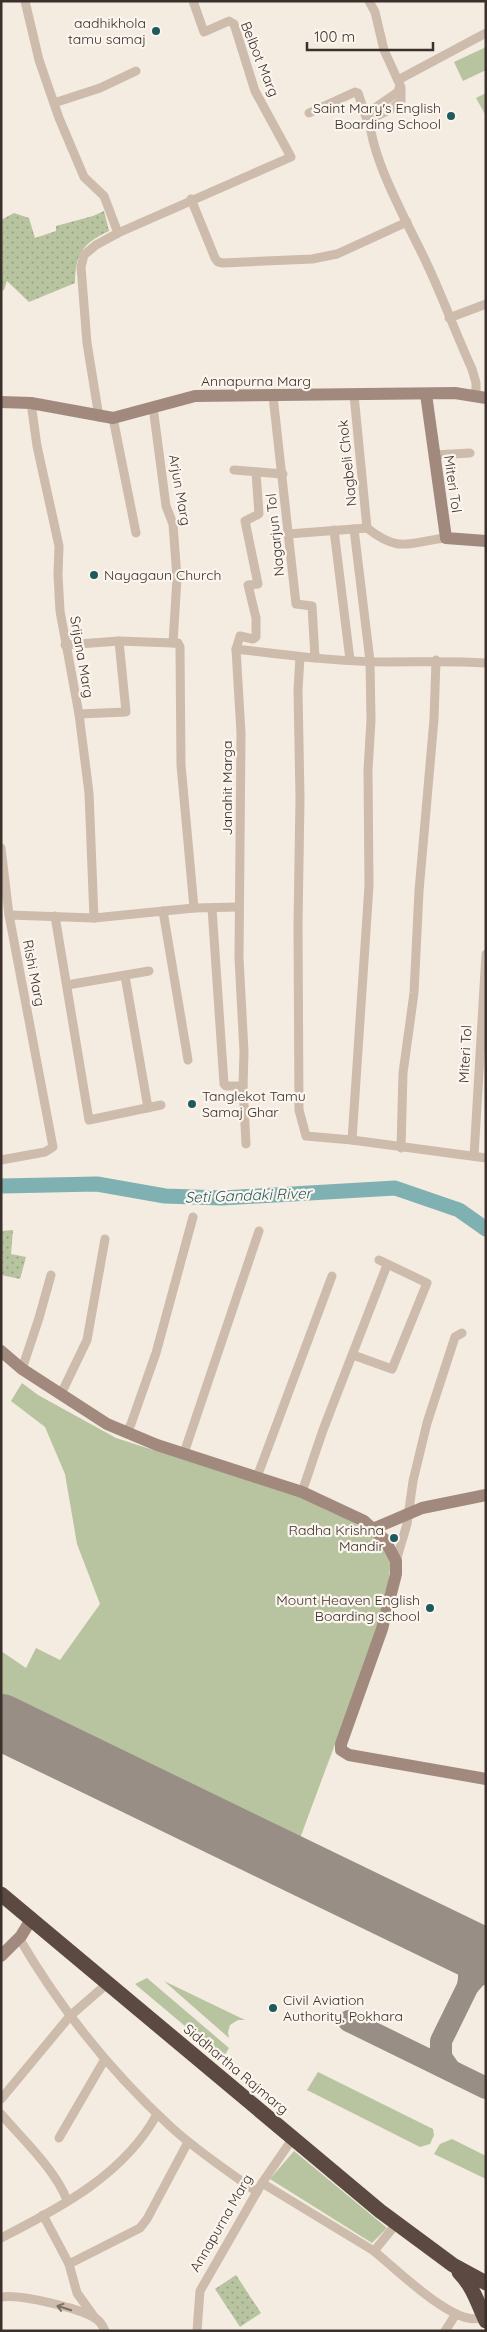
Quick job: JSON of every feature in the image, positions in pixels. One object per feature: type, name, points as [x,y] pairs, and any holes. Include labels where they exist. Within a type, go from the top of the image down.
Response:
[{"type":"highway","name":"Siddhartha Rajmarg","points":[[1,1894],[397,2224],[453,2265]]},
{"type":"highway","points":[[453,2265],[486,2283]]},
{"type":"highway","points":[[453,2265],[468,2282],[485,2313]]},
{"type":"street","points":[[25,1],[39,60],[54,103],[84,177],[104,196],[118,233]]},
{"type":"street","points":[[369,1],[375,12],[384,50],[400,83],[398,92],[369,112],[369,127]]},
{"type":"street","name":"Belbot Marg","points":[[191,200],[291,157],[252,84],[234,24],[229,21],[204,32],[194,2]]},
{"type":"street","points":[[400,83],[486,33]]},
{"type":"street","points":[[54,103],[100,88],[136,71]]},
{"type":"street","points":[[309,112],[358,92],[383,169],[408,222],[476,383],[476,391],[472,395]]},
{"type":"street","points":[[99,417],[87,343],[81,267],[84,255],[96,245],[191,200],[215,258],[218,262],[223,263],[312,259],[337,254],[408,222]]},
{"type":"street","points":[[449,318],[486,304]]},
{"type":"street","name":"Annapurna Marg","points":[[1,402],[31,403],[99,417],[113,418],[195,396],[426,394],[472,395],[486,398]]},
{"type":"street","name":"Miteri Tol","points":[[426,394],[446,538]]},
{"type":"street","name":"Nagarjun Tol","points":[[273,396],[296,604],[312,606],[315,658]]},
{"type":"street","name":"Nagbeli Chok","points":[[354,396],[367,528]]},
{"type":"street","name":"Srijana Marg","points":[[31,403],[59,546],[60,611],[79,714],[89,793],[94,918]]},
{"type":"street","name":"Arjun Marg","points":[[153,407],[166,506],[173,524],[177,578],[173,643]]},
{"type":"street","points":[[113,418],[136,533]]},
{"type":"street","points":[[434,455],[470,453]]},
{"type":"street","points":[[234,470],[283,474]]},
{"type":"street","points":[[256,472],[259,514],[245,520],[258,584],[248,585],[256,618],[256,637],[253,639],[240,636],[236,649],[300,657],[350,660],[436,660],[486,663]]},
{"type":"street","points":[[288,534],[367,528],[384,541],[400,544],[416,544],[446,538],[486,541]]},
{"type":"street","points":[[352,1140],[369,886],[368,770],[371,720],[370,661],[354,529]]},
{"type":"street","points":[[334,530],[350,660]]},
{"type":"street","points":[[65,645],[119,641],[178,643],[180,647],[180,746],[194,908]]},
{"type":"street","points":[[79,714],[126,712],[119,641]]},
{"type":"street","name":"Janahit Marga","points":[[236,649],[242,733],[238,907],[246,1144]]},
{"type":"street","points":[[300,657],[298,690],[300,798],[298,925],[299,1110],[306,1136],[352,1140],[400,1148],[486,1158]]},
{"type":"street","points":[[400,1148],[403,1073],[414,993],[419,890],[434,718],[436,660]]},
{"type":"street","name":"Rishi Marg","points":[[1,848],[9,915],[46,1103],[52,1149],[1,1160]]},
{"type":"street","points":[[9,915],[94,918],[194,908],[238,907]]},
{"type":"street","points":[[212,908],[224,1084],[226,1086],[243,1086]]},
{"type":"street","points":[[163,911],[188,1060]]},
{"type":"street","points":[[55,916],[89,1120],[161,1105]]},
{"type":"street","name":"Miteri Tol","points":[[474,1156],[486,954]]},
{"type":"street","points":[[67,985],[149,971]]},
{"type":"street","points":[[125,976],[148,1108]]},
{"type":"street","points":[[126,1432],[131,1424],[156,1354],[193,1216]]},
{"type":"street","points":[[184,1453],[259,1232]]},
{"type":"street","points":[[61,1394],[87,1340],[105,1239]]},
{"type":"street","points":[[302,1492],[323,1430],[353,1355],[383,1262],[427,1283],[392,1370],[353,1355]]},
{"type":"street","points":[[22,1369],[51,1275]]},
{"type":"street","points":[[258,1476],[332,1276]]},
{"type":"street","points":[[462,1333],[455,1337],[427,1423],[413,1481],[410,1512],[396,1561],[396,1574],[382,1629],[341,1744],[341,1750],[348,1755],[486,1779]]},
{"type":"street","points":[[1,1350],[22,1369],[106,1424],[184,1453],[302,1492],[364,1520],[375,1528],[391,1549],[396,1561]]},
{"type":"street","points":[[375,1528],[410,1512],[486,1495]]},
{"type":"street","points":[[1,1956],[19,1938],[32,1918]]},
{"type":"street","points":[[19,1938],[40,1974],[70,2016],[105,2059],[157,2114],[188,2142],[257,2192]]},
{"type":"street","points":[[1,2099],[70,2016],[108,1983]]},
{"type":"street","points":[[59,2138],[105,2059]]},
{"type":"street","points":[[1,2114],[53,2174],[61,2185],[67,2200]]},
{"type":"street","points":[[1,2238],[67,2200],[111,2171],[133,2150],[147,2132],[157,2114]]},
{"type":"street","name":"Annapurna Marg","points":[[197,2331],[200,2291],[262,2183],[293,2138]]},
{"type":"street","points":[[69,2264],[140,2228],[188,2142]]},
{"type":"street","points":[[262,2183],[374,2251],[434,2299],[456,2314],[469,2319],[485,2313]]},
{"type":"street","points":[[43,2214],[69,2264],[77,2293],[104,2331]]},
{"type":"street","points":[[374,2251],[397,2224]]},
{"type":"street","points":[[1,2297],[9,2296],[40,2300],[95,2318]]},
{"type":"street","points":[[445,2331],[456,2314]]},
{"type":"green space","points":[[486,47],[486,70],[463,81],[454,62]]},
{"type":"green space","points":[[486,93],[486,116],[476,98]]},
{"type":"green space","points":[[104,211],[109,231],[93,240],[82,251],[75,273],[75,283],[29,302],[7,281],[4,290],[1,291],[1,220],[14,213],[29,218],[35,238],[56,231],[56,226]]},
{"type":"green space","points":[[13,1230],[11,1254],[26,1257],[20,1279],[1,1275],[1,1231]]},
{"type":"green space","points":[[22,1383],[38,1395],[116,1438],[306,1499],[363,1528],[382,1545],[389,1556],[389,1580],[385,1600],[367,1663],[358,1691],[334,1747],[298,1844],[1,1697],[1,1651],[26,1668],[36,1648],[60,1660],[100,1604],[77,1544],[65,1474],[45,1427],[11,1401]]},
{"type":"green space","points":[[147,1978],[229,2048],[223,2058],[135,1984]]},
{"type":"green space","points":[[164,1981],[245,2020],[238,2020],[230,2025],[229,2038]]},
{"type":"green space","points":[[318,2072],[433,2129],[434,2135],[430,2144],[420,2147],[307,2090]]},
{"type":"green space","points":[[452,2139],[486,2156],[486,2179],[434,2154],[440,2144]]},
{"type":"green space","points":[[294,2151],[387,2228],[372,2243],[270,2179]]},
{"type":"green space","points":[[236,2275],[261,2313],[240,2327],[215,2289]]},
{"type":"waterway","name":"Seti Gandaki River","points":[[1,1186],[97,1184],[165,1196],[222,1198],[395,1188],[459,1210],[486,1229]]},
{"type":"taxiway","points":[[447,1938],[459,1947],[466,1958],[469,1971],[468,1986]]},
{"type":"taxiway","points":[[450,2070],[441,2057],[441,2041],[468,1986],[476,1977],[486,1971]]},
{"type":"taxiway","points":[[349,2021],[486,2088]]},
{"type":"runway","points":[[1,1722],[486,1957]]},
{"type":"place","name":"aadhikhola tamu samaj","points":[[156,31]]},
{"type":"place","name":"Saint Mary's English Boarding School","points":[[451,116]]},
{"type":"place","name":"Nayagaun Church","points":[[94,575]]},
{"type":"place","name":"Tanglekot Tamu Samaj Ghar","points":[[192,1104]]},
{"type":"place","name":"Radha Krishna Mandir","points":[[394,1538]]},
{"type":"place","name":"Mount Heaven English Boarding school","points":[[430,1608]]},
{"type":"place","name":"Civil Aviation Authority, Pokhara","points":[[273,2008]]}]
